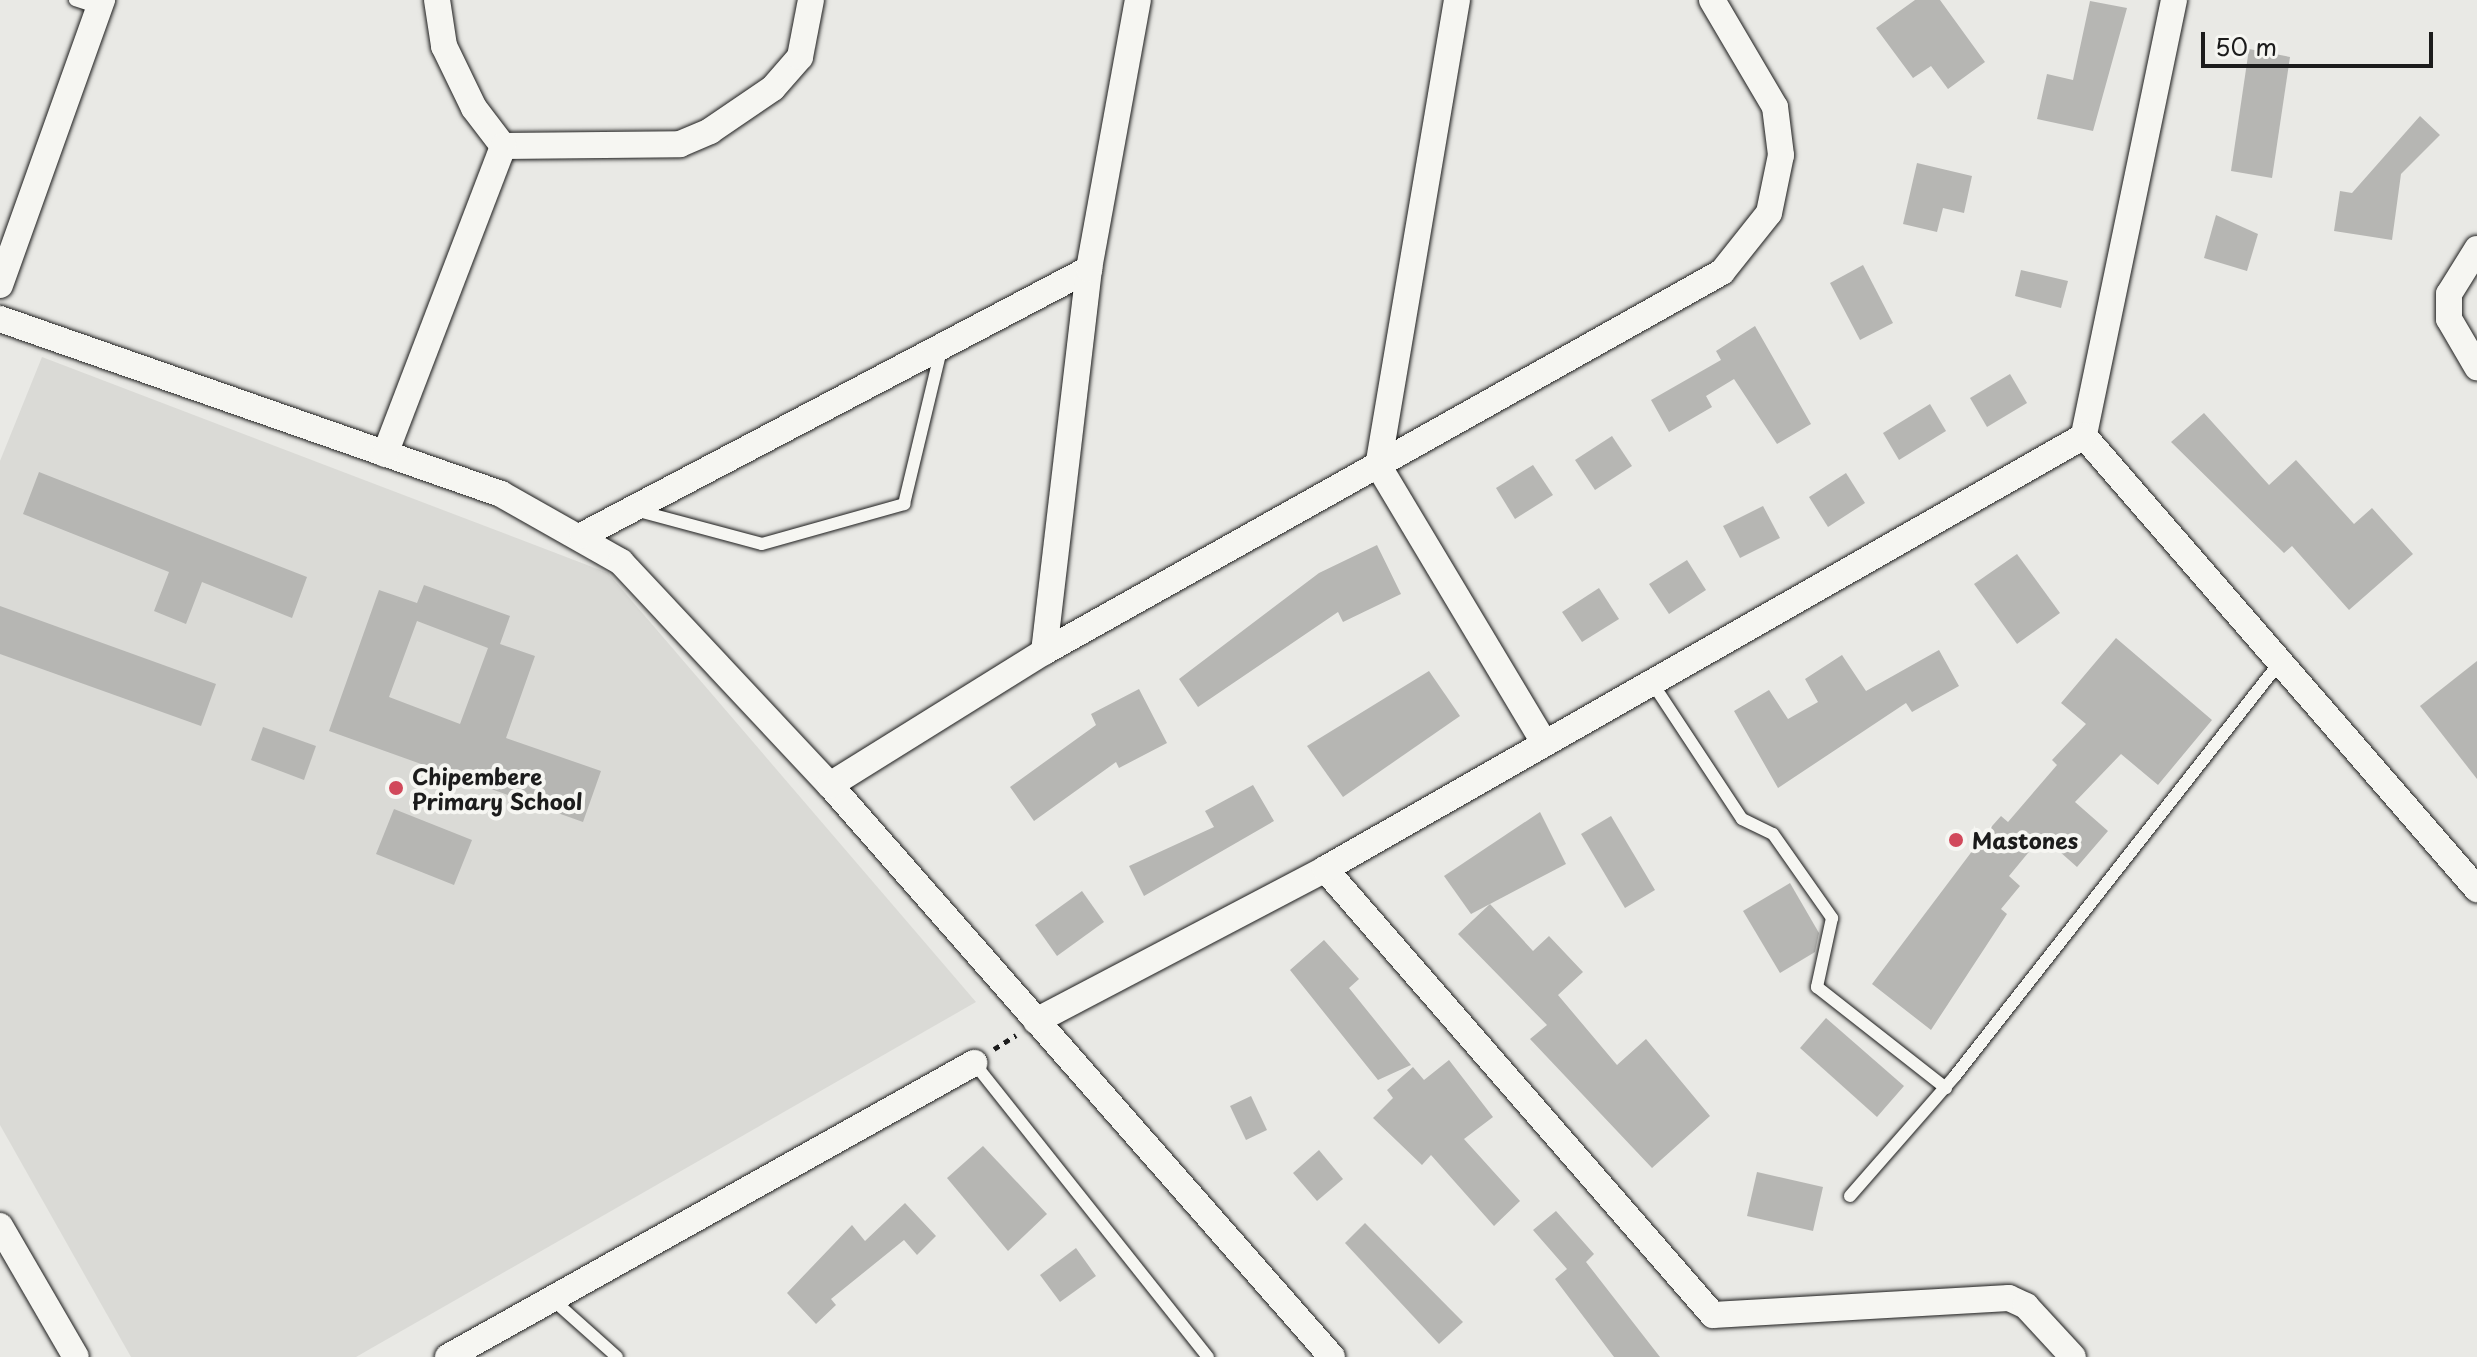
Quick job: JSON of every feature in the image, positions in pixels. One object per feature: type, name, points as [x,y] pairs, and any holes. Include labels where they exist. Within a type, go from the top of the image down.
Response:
[{"type":"street","points":[[437,0],[444,46],[474,108],[503,146]]},
{"type":"street","points":[[503,146],[680,144],[710,131],[773,88],[800,57],[811,0]]},
{"type":"street","points":[[1044,652],[1089,269],[1138,0]]},
{"type":"street","points":[[1457,0],[1378,465],[1543,741]]},
{"type":"street","points":[[830,785],[1044,652],[1378,465],[1679,302],[1722,272],[1769,213],[1781,155],[1775,107],[1712,0]]},
{"type":"street","points":[[1036,1021],[1325,869],[1543,741],[2084,436],[2174,0]]},
{"type":"street","points":[[0,285],[92,3]]},
{"type":"street","points":[[385,454],[503,146]]},
{"type":"street","points":[[2477,249],[2458,274],[2449,307],[2459,344],[2477,367]]},
{"type":"street","points":[[583,535],[1089,269]]},
{"type":"street","points":[[0,319],[501,494],[583,535],[621,562],[830,785],[1332,1357]]},
{"type":"street","points":[[2084,436],[2277,666],[2477,889]]},
{"type":"street","points":[[1325,869],[1713,1315],[2009,1298],[2026,1306],[2073,1357]]},
{"type":"street","points":[[448,1357],[550,1297],[974,1063]]},
{"type":"street","points":[[0,1226],[76,1357]]},
{"type":"lane","points":[[631,509],[762,544],[904,504],[942,346]]},
{"type":"lane","points":[[1850,1196],[1946,1088],[2277,666]]},
{"type":"lane","points":[[1651,681],[1742,819],[1773,834],[1832,918],[1817,987],[1946,1088]]},
{"type":"lane","points":[[974,1063],[1208,1357]]},
{"type":"lane","points":[[550,1297],[617,1357]]},
{"type":"path","points":[[974,1063],[1036,1021]]},
{"type":"shaded area","name":"Chipembere Primary School","points":[[42,357],[608,573],[976,1002],[356,1357],[131,1357],[0,1125],[0,461]]},
{"type":"building","points":[[1915,0],[1940,0],[1985,62],[1948,89],[1931,66],[1913,78],[1876,28]]},
{"type":"building","points":[[2090,1],[2127,8],[2093,131],[2037,119],[2047,74],[2073,80]]},
{"type":"building","points":[[2249,49],[2290,57],[2272,178],[2231,171]]},
{"type":"building","points":[[2420,116],[2440,135],[2401,174],[2392,240],[2334,231],[2340,191],[2352,193]]},
{"type":"building","points":[[1917,163],[1972,176],[1964,213],[1943,208],[1937,232],[1903,224]]},
{"type":"building","points":[[2216,215],[2258,234],[2247,271],[2204,258]]},
{"type":"building","points":[[1863,265],[1893,323],[1860,340],[1830,283]]},
{"type":"building","points":[[2021,270],[2068,281],[2061,308],[2015,296]]},
{"type":"building","points":[[1755,326],[1811,424],[1777,444],[1734,379],[1706,396],[1712,407],[1669,432],[1651,400],[1721,360],[1716,351]]},
{"type":"building","points":[[2010,374],[2027,403],[1987,427],[1970,398]]},
{"type":"building","points":[[1930,404],[1946,431],[1899,460],[1883,433]]},
{"type":"building","points":[[2204,413],[2269,485],[2296,460],[2354,524],[2372,508],[2413,554],[2349,610],[2292,546],[2284,553],[2171,442]]},
{"type":"building","points":[[1612,436],[1632,466],[1595,490],[1575,460]]},
{"type":"building","points":[[1533,465],[1553,495],[1515,519],[1496,488]]},
{"type":"building","points":[[39,472],[307,577],[292,618],[202,582],[186,624],[154,611],[169,572],[23,514]]},
{"type":"building","points":[[1846,473],[1865,503],[1828,527],[1809,497]]},
{"type":"building","points":[[1763,506],[1780,538],[1740,558],[1723,526]]},
{"type":"building","points":[[1377,545],[1401,594],[1343,622],[1338,612],[1198,707],[1179,679],[1319,573]]},
{"type":"building","points":[[2017,554],[2060,613],[2017,644],[1974,584]]},
{"type":"building","points":[[1687,560],[1706,590],[1669,614],[1649,584]]},
{"type":"building","points":[[424,585],[510,616],[500,644],[535,656],[506,738],[601,771],[583,822],[329,731],[379,590],[417,603]],"holes":[[[417,621],[488,648],[460,724],[389,697]]]},
{"type":"building","points":[[1599,588],[1619,619],[1582,642],[1562,612]]},
{"type":"building","points":[[0,606],[216,684],[201,726],[0,654]]},
{"type":"building","points":[[2116,638],[2212,720],[2158,785],[2121,754],[2075,802],[2108,831],[2077,867],[2042,836],[2009,876],[2020,886],[2001,909],[2007,914],[1931,1030],[1872,984],[1985,834],[2001,816],[2008,822],[2057,765],[2052,760],[2086,724],[2061,703]]},
{"type":"building","points":[[1939,650],[1959,686],[1912,712],[1906,703],[1778,788],[1734,711],[1769,690],[1788,719],[1818,702],[1805,679],[1842,655],[1866,691]]},
{"type":"building","points":[[2477,661],[2477,779],[2420,706]]},
{"type":"building","points":[[1429,671],[1460,716],[1343,797],[1307,746]]},
{"type":"building","points":[[1139,689],[1167,743],[1119,768],[1116,762],[1034,821],[1010,787],[1096,725],[1091,714]]},
{"type":"building","points":[[263,727],[316,746],[304,780],[251,760]]},
{"type":"building","points":[[1253,785],[1274,821],[1144,896],[1129,866],[1214,827],[1205,811]]},
{"type":"building","points":[[394,809],[472,840],[454,885],[376,854]]},
{"type":"building","points":[[1540,812],[1566,864],[1471,914],[1444,876]]},
{"type":"building","points":[[1611,816],[1655,890],[1625,908],[1581,834]]},
{"type":"building","points":[[1790,883],[1819,933],[1815,952],[1780,973],[1743,911]]},
{"type":"building","points":[[1082,891],[1104,922],[1057,956],[1035,925]]},
{"type":"building","points":[[1490,904],[1533,951],[1549,936],[1583,972],[1558,995],[1617,1065],[1646,1039],[1710,1116],[1652,1168],[1530,1039],[1547,1025],[1458,934]]},
{"type":"building","points":[[1324,940],[1359,979],[1349,988],[1411,1065],[1378,1080],[1290,970]]},
{"type":"building","points":[[1826,1018],[1904,1086],[1877,1117],[1800,1048]]},
{"type":"building","points":[[1449,1060],[1493,1117],[1464,1139],[1520,1201],[1494,1226],[1431,1155],[1422,1165],[1373,1118],[1393,1098],[1387,1090],[1413,1067],[1424,1080]]},
{"type":"building","points":[[1251,1096],[1267,1130],[1246,1140],[1230,1106]]},
{"type":"building","points":[[983,1146],[1047,1214],[1008,1251],[947,1178]]},
{"type":"building","points":[[1319,1150],[1343,1179],[1317,1201],[1293,1173]]},
{"type":"building","points":[[1757,1172],[1823,1187],[1813,1231],[1747,1216]]},
{"type":"building","points":[[905,1203],[936,1236],[917,1255],[904,1240],[831,1299],[836,1305],[816,1324],[787,1293],[852,1225],[865,1241]]},
{"type":"building","points":[[1556,1211],[1594,1254],[1586,1262],[1660,1357],[1614,1357],[1555,1279],[1567,1269],[1533,1230]]},
{"type":"building","points":[[1365,1223],[1463,1322],[1439,1344],[1345,1243]]},
{"type":"building","points":[[1076,1248],[1096,1276],[1060,1302],[1040,1275]]},
{"type":"place","name":"Chipembere Primary School","points":[[396,788]]},
{"type":"place","name":"Mastones","points":[[1956,840]]}]
